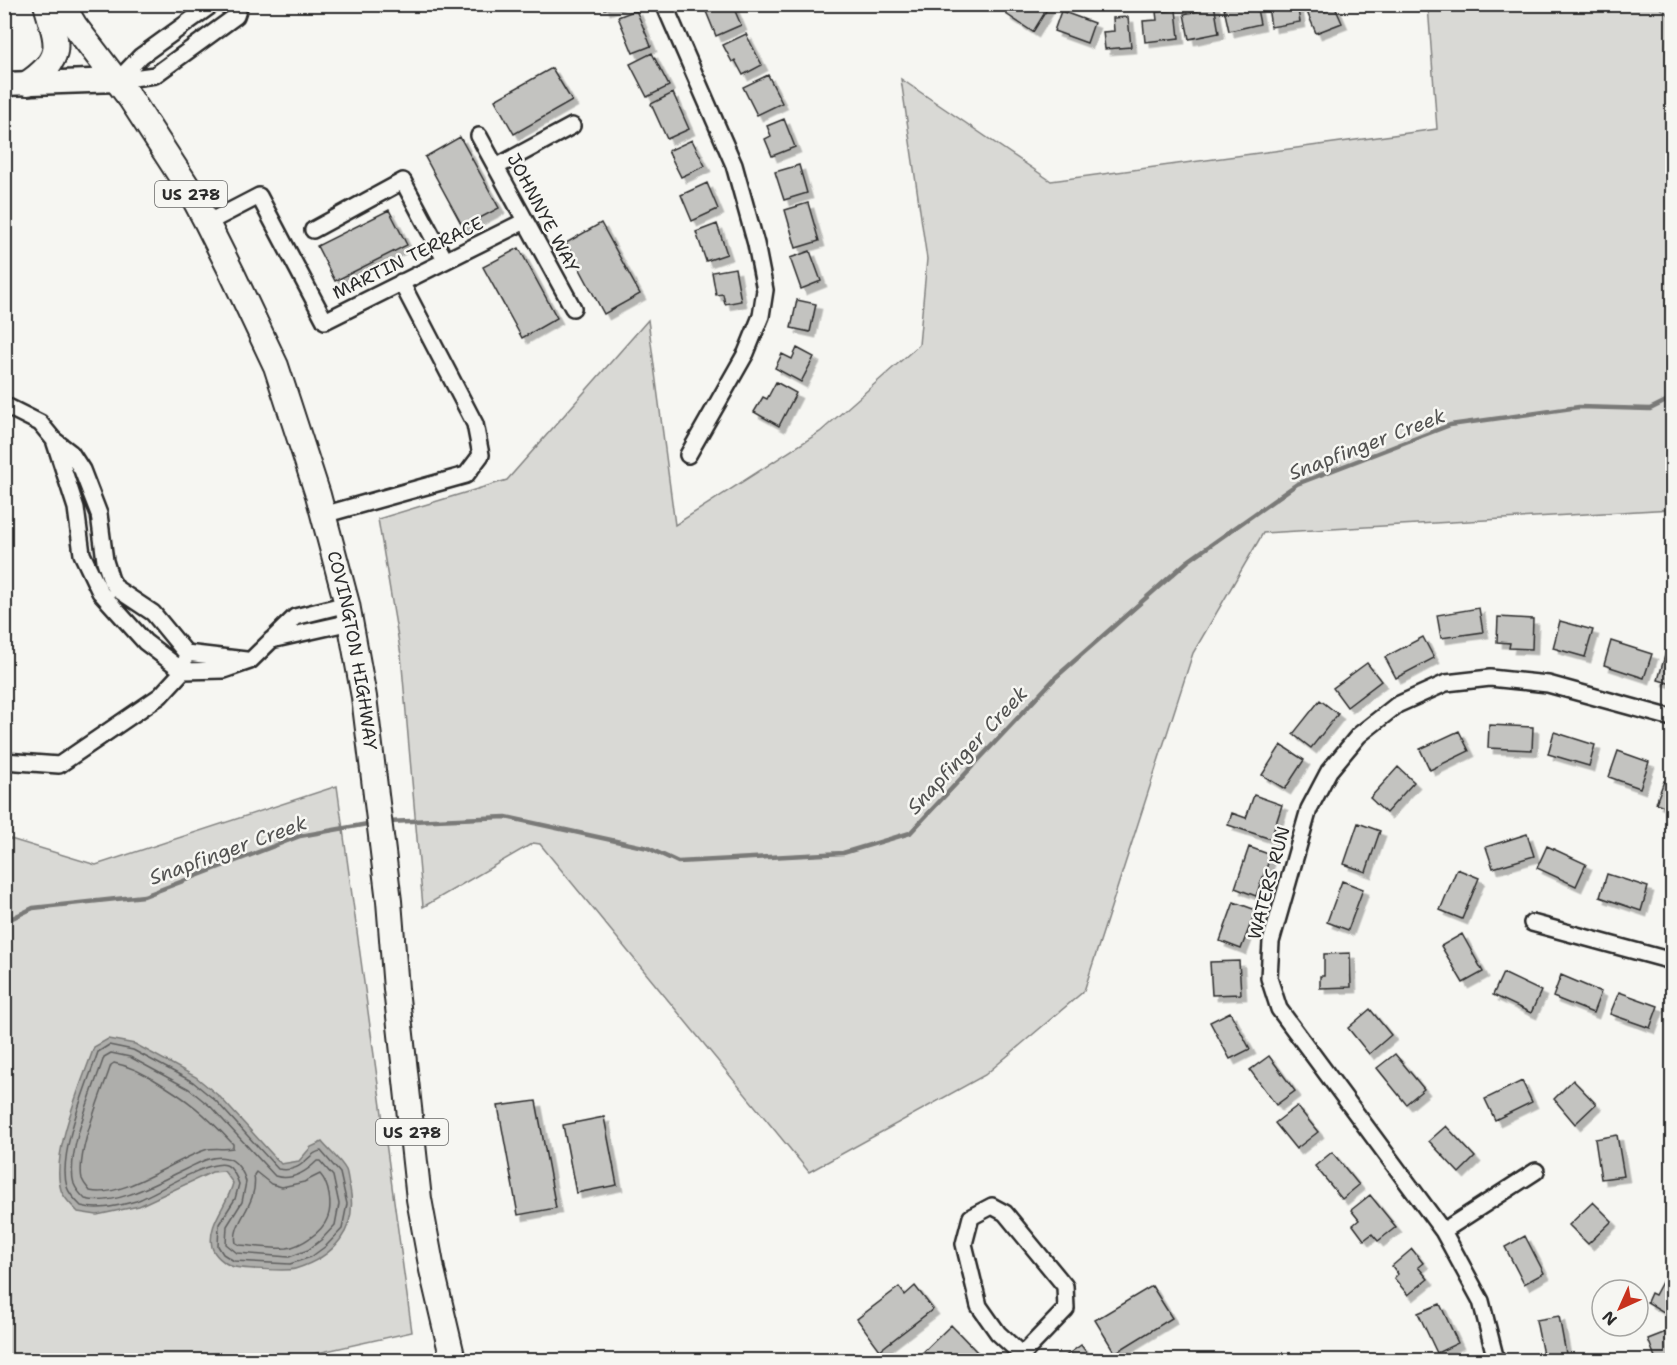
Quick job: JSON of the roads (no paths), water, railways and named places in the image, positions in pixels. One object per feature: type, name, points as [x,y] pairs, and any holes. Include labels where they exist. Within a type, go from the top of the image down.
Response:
[{"type":"main road","points":[[16,83],[38,76],[54,58],[57,51],[46,4]]},
{"type":"main road","name":"COVINGTON HIGHWAY","points":[[62,4],[75,26],[118,80],[189,189],[207,223],[276,366],[323,515],[349,613],[364,697],[389,901],[396,989],[419,1199],[432,1270],[453,1360]]},
{"type":"street","points":[[118,80],[141,56],[213,4]]},
{"type":"street","points":[[16,83],[118,80],[155,75],[236,16],[240,4]]},
{"type":"street","points":[[664,4],[734,165],[756,244],[765,290],[761,316],[746,353],[688,455]]},
{"type":"street","points":[[496,167],[572,126]]},
{"type":"street","name":"JOHNNYE WAY","points":[[479,136],[573,308]]},
{"type":"street","points":[[313,230],[403,181],[445,260]]},
{"type":"street","name":"MARTIN TERRACE","points":[[207,223],[259,196],[325,321],[525,221]]},
{"type":"street","points":[[323,515],[466,476],[481,455],[475,424],[401,282]]},
{"type":"street","points":[[4,405],[40,423],[54,440],[71,453],[82,470],[99,514],[105,561],[111,580],[117,589],[153,613],[186,653],[250,661]]},
{"type":"street","points":[[54,440],[76,508],[82,554],[100,592],[145,642],[183,671],[224,670],[250,661],[295,617],[349,613]]},
{"type":"street","points":[[4,761],[59,765],[160,696],[183,671],[186,653]]},
{"type":"street","name":"WATERS RUN","points":[[1496,1360],[1481,1301],[1443,1231],[1279,1009],[1269,978],[1271,942],[1309,809],[1329,771],[1359,735],[1397,705],[1446,683],[1490,678],[1548,684],[1672,718]]},
{"type":"street","points":[[1532,923],[1672,961]]},
{"type":"street","points":[[1443,1231],[1536,1171]]},
{"type":"street","points":[[992,1206],[1005,1213],[1065,1286],[1066,1309],[1019,1358],[979,1306],[964,1244],[971,1217],[992,1206]]},
{"type":"water","points":[[108,1039],[135,1044],[196,1077],[220,1097],[281,1164],[299,1161],[311,1147],[322,1142],[346,1170],[352,1203],[346,1229],[332,1249],[309,1264],[290,1270],[235,1267],[222,1261],[213,1250],[211,1238],[215,1222],[233,1183],[224,1171],[212,1172],[139,1206],[97,1215],[78,1212],[61,1190],[59,1175],[63,1138],[94,1047]]},
{"type":"waterway","name":"Snapfinger Creek","points":[[387,822],[506,817],[648,848],[678,862],[843,853],[910,833],[1056,677],[1188,561],[1297,484],[1450,425],[1579,407],[1650,409],[1672,398]]},
{"type":"waterway","name":"Snapfinger Creek","points":[[4,922],[33,908],[144,896],[300,836],[373,823]]}]
